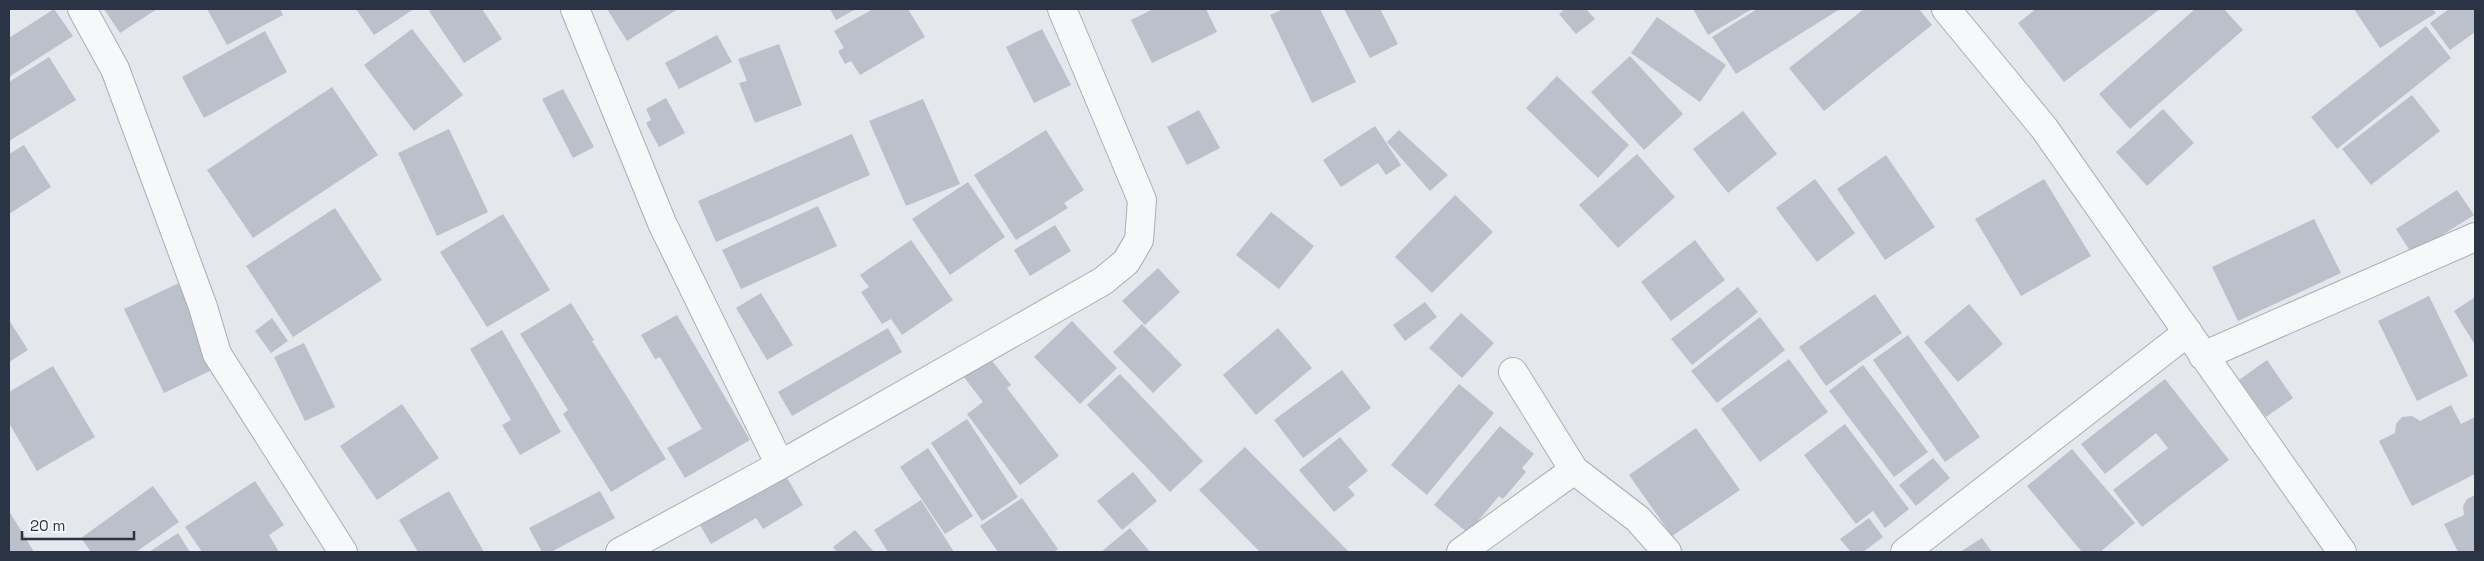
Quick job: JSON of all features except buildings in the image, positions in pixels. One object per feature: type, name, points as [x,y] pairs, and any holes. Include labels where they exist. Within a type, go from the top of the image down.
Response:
[{"type":"street","points":[[82,9],[115,69],[203,307],[217,354],[343,552]]},
{"type":"street","points":[[575,9],[662,223],[780,465]]},
{"type":"street","points":[[620,552],[780,465],[1103,280],[1126,262],[1139,240],[1142,200],[1062,9]]},
{"type":"street","points":[[1946,9],[2044,128],[2342,552]]},
{"type":"street","points":[[2203,356],[2475,237]]},
{"type":"street","points":[[1904,552],[2188,332]]},
{"type":"street","points":[[1513,372],[1574,470],[1638,519],[1667,552]]},
{"type":"street","points":[[1461,552],[1574,470]]}]
